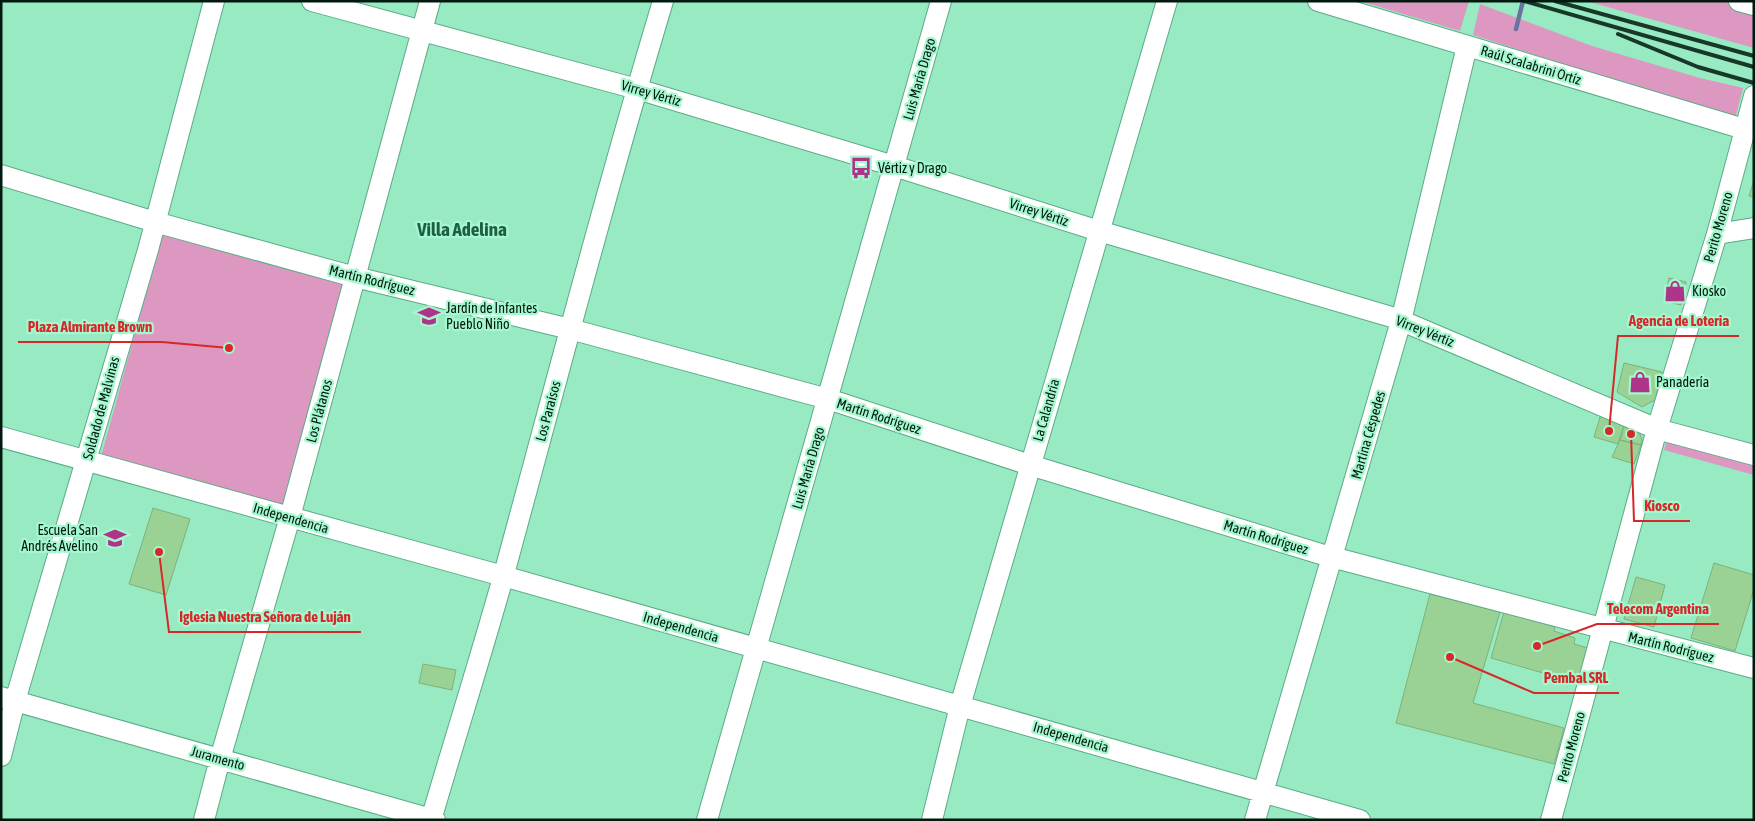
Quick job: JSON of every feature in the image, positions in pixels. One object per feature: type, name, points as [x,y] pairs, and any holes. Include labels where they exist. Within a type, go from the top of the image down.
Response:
[{"type":"street","name":"Soldado de Malvinas","points":[[1,756],[8,699],[87,461],[117,350],[155,222],[214,1]]},
{"type":"street","name":"Virrey Vértiz","points":[[312,1],[637,88],[894,166],[1098,231],[1401,321],[1657,429],[1754,456]]},
{"type":"street","name":"Los Plátanos","points":[[204,820],[290,517],[430,1]]},
{"type":"street","name":"Los Paraísos","points":[[432,819],[503,576],[637,88],[664,1]]},
{"type":"street","name":"Luis María Drago","points":[[707,820],[941,1]]},
{"type":"street","name":"La Calandria","points":[[932,820],[960,706],[1167,1]]},
{"type":"street","name":"Raúl Scalabrini Ortíz","points":[[1318,1],[1744,129]]},
{"type":"street","points":[[1739,1],[1754,5]]},
{"type":"street","name":"Martina Céspedes","points":[[1255,820],[1401,321],[1468,46]]},
{"type":"street","name":"Perito Moreno","points":[[1551,820],[1657,429],[1717,234],[1754,96]]},
{"type":"street","name":"Martín Rodríguez","points":[[1,175],[155,222],[355,277],[570,330],[828,399],[1030,465],[1333,557],[1754,668]]},
{"type":"street","points":[[1717,234],[1754,228]]},
{"type":"street","name":"Independencia","points":[[1,437],[503,576],[1360,820]]},
{"type":"street","name":"Juramento","points":[[8,699],[432,819]]},
{"type":"shaded area","points":[[1360,1],[1469,1],[1460,31]]},
{"type":"shaded area","points":[[1586,1],[1722,1],[1754,10],[1754,48]]},
{"type":"shaded area","points":[[1480,4],[1592,46],[1700,78],[1743,88],[1735,119],[1473,35]]},
{"type":"shaded area","points":[[162,235],[344,284],[281,512],[99,464]]},
{"type":"shaded area","points":[[1667,440],[1754,465],[1754,475],[1664,450]]},
{"type":"building","points":[[1754,180],[1754,197],[1749,196]]},
{"type":"building","name":"Kiosko","points":[[1669,278],[1686,282],[1681,305],[1664,301]]},
{"type":"building","name":"Panadería","points":[[1624,363],[1662,372],[1655,400],[1642,407],[1617,392]]},
{"type":"building","points":[[1601,414],[1625,422],[1618,444],[1594,437]]},
{"type":"building","points":[[1624,426],[1638,430],[1642,439],[1641,445],[1620,440]]},
{"type":"building","points":[[1620,440],[1641,445],[1634,464],[1612,457]]},
{"type":"building","points":[[153,508],[190,519],[166,595],[129,584]]},
{"type":"building","points":[[1714,563],[1754,575],[1754,589],[1735,651],[1691,638]]},
{"type":"building","points":[[1636,577],[1665,585],[1654,627],[1624,619]]},
{"type":"building","points":[[1430,594],[1500,612],[1473,703],[1564,728],[1554,764],[1396,723]]},
{"type":"building","points":[[1504,612],[1555,627],[1554,631],[1575,638],[1574,644],[1588,648],[1578,683],[1491,658]]},
{"type":"building","points":[[423,664],[456,670],[452,690],[419,683]]},
{"type":"waterway","points":[[1516,29],[1523,1]]},
{"type":"railway","points":[[1524,1],[1754,67]]},
{"type":"railway","points":[[1555,1],[1754,56]]},
{"type":"railway","points":[[1618,34],[1698,67],[1754,83]]},
{"type":"place","name":"Vértiz y Drago","points":[[861,168]]},
{"type":"place","name":"Kiosko","points":[[1675,291]]},
{"type":"place","name":"Jardín de Infantes Pueblo Niño","points":[[429,316]]},
{"type":"place","name":"Plaza Almirante Brown","points":[[229,348]]},
{"type":"place","name":"Panadería","points":[[1640,382]]},
{"type":"place","name":"Agencia de Loteria","points":[[1609,431]]},
{"type":"place","name":"Kiosco","points":[[1631,434]]},
{"type":"place","name":"Escuela San Andrés Avelino","points":[[115,538]]},
{"type":"place","name":"Iglesia Nuestra Señora de Luján","points":[[159,552]]},
{"type":"place","name":"Telecom Argentina","points":[[1537,646]]},
{"type":"place","name":"Pembal SRL","points":[[1450,657]]},
{"type":"district","name":"Villa Adelina","points":[[462,229]]}]
